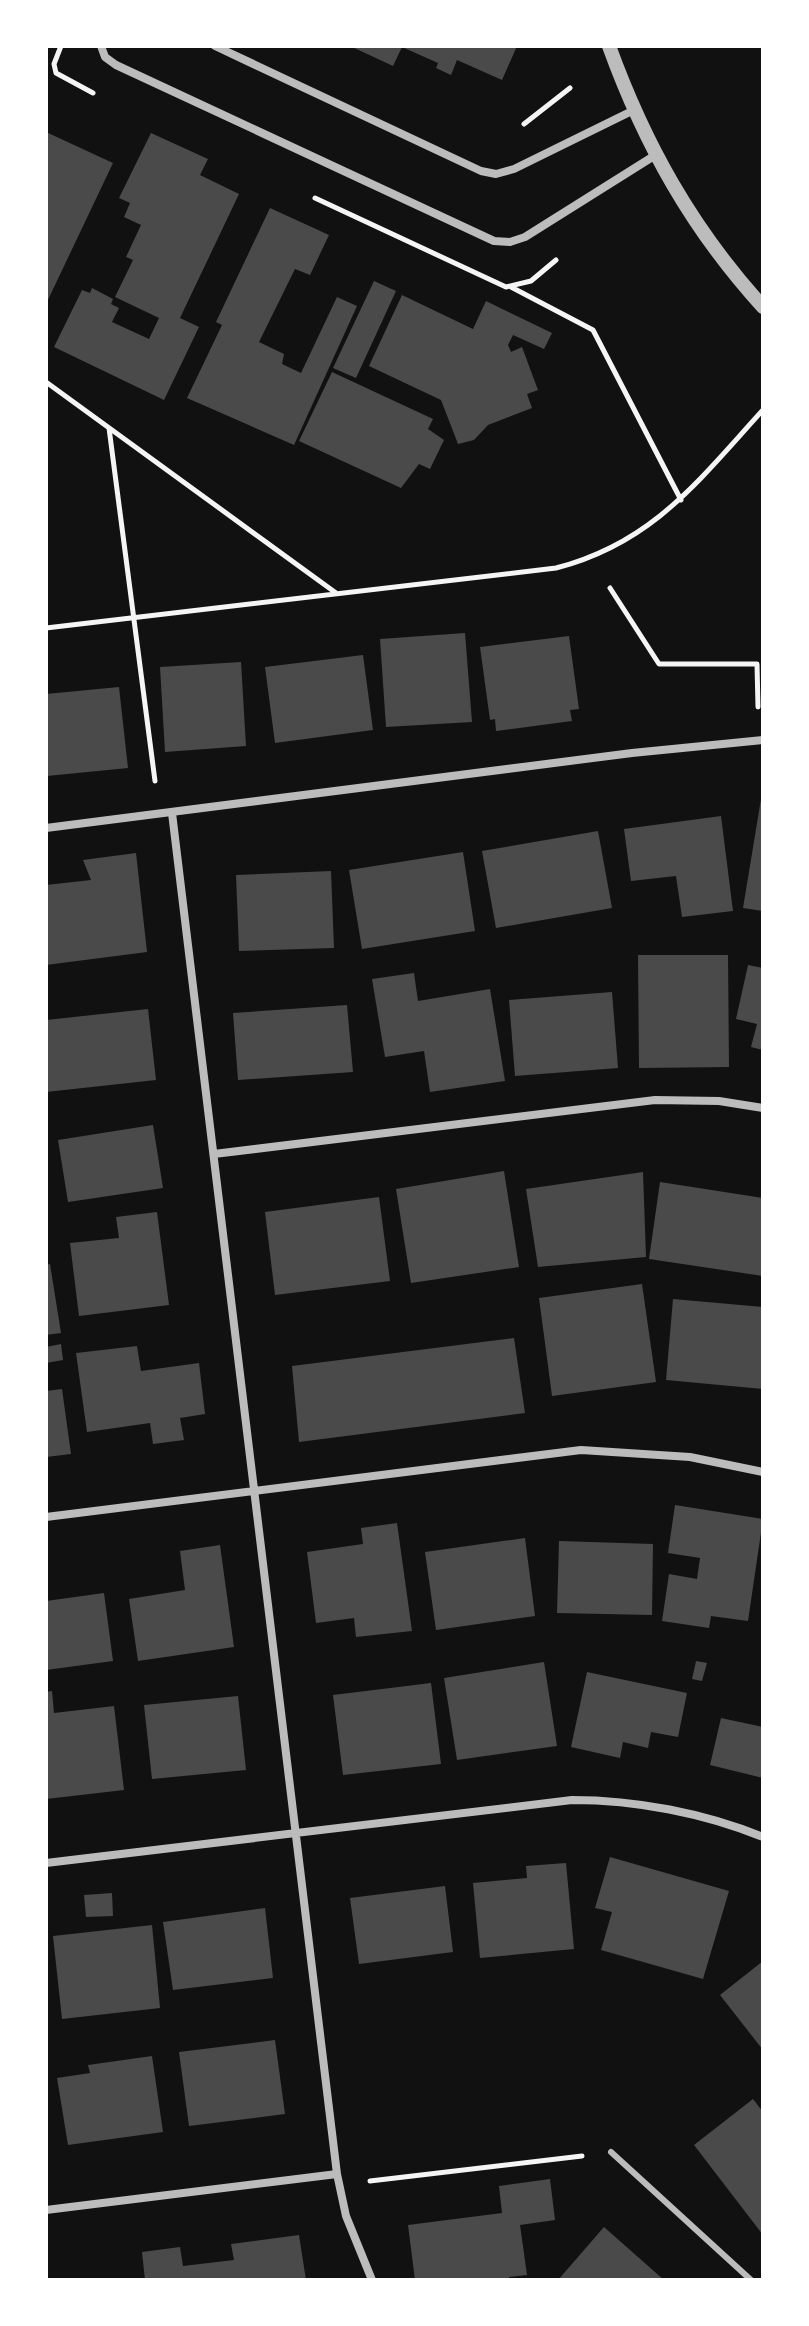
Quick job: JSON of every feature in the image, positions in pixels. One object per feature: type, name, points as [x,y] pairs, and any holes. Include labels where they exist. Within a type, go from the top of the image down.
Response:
[{"type":"street","points":[[101,46],[105,57],[116,65],[494,241],[510,242],[525,237],[654,156]]},
{"type":"street","points":[[215,46],[471,166],[496,174],[514,169],[632,111]]},
{"type":"street","points":[[609,46],[632,111],[654,156],[718,256],[763,307]]},
{"type":"street","points":[[46,828],[632,753],[763,740]]},
{"type":"street","points":[[172,813],[337,2174],[346,2216],[372,2280]]},
{"type":"street","points":[[214,1154],[655,1100],[719,1101],[763,1108]]},
{"type":"street","points":[[46,1517],[581,1450],[690,1457],[763,1472]]},
{"type":"street","points":[[46,1863],[572,1800],[600,1800],[712,1820],[763,1837]]},
{"type":"street","points":[[46,2210],[337,2174]]},
{"type":"lane","points":[[611,2152],[751,2280]]},
{"type":"path","points":[[517,130],[570,88]]},
{"type":"path","points":[[510,286],[593,330],[681,500]]},
{"type":"path","points":[[46,382],[337,593]]},
{"type":"path","points":[[46,628],[579,562],[631,539],[681,500],[763,410]]},
{"type":"path","points":[[109,428],[155,784],[172,813]]},
{"type":"path","points":[[610,588],[659,664],[757,664],[758,711]]},
{"type":"path","points":[[337,2174],[368,2181],[611,2152]]},
{"type":"building","points":[[350,46],[517,46],[502,80],[457,60],[451,75],[436,68],[438,63],[402,47],[393,66]]},
{"type":"building","points":[[46,132],[113,163],[46,304]]},
{"type":"building","points":[[151,133],[208,159],[200,175],[239,194],[180,318],[199,327],[164,400],[54,347],[82,290],[90,293],[92,288],[113,299],[111,304],[119,308],[112,322],[149,339],[159,318],[115,297],[133,260],[126,257],[141,225],[124,217],[130,203],[119,198]]},
{"type":"building","points":[[270,208],[329,235],[310,275],[295,269],[259,342],[284,354],[282,364],[301,373],[337,297],[357,306],[294,445],[187,398],[222,325],[216,322]]},
{"type":"building","points":[[374,281],[396,291],[356,378],[333,368]]},
{"type":"building","points":[[402,295],[473,329],[486,301],[552,333],[544,349],[513,335],[508,345],[511,352],[522,347],[538,390],[527,394],[532,408],[488,425],[474,440],[458,444],[441,400],[369,366]]},
{"type":"building","points":[[332,372],[433,419],[428,429],[444,440],[430,469],[419,464],[401,488],[299,441]]},
{"type":"building","points":[[465,633],[472,722],[386,727],[380,639]]},
{"type":"building","points":[[569,636],[579,709],[570,710],[572,721],[496,731],[495,719],[490,720],[480,647]]},
{"type":"building","points":[[363,655],[373,730],[275,743],[265,667]]},
{"type":"building","points":[[241,662],[246,746],[165,752],[160,667]]},
{"type":"building","points":[[119,687],[128,768],[47,776],[46,694]]},
{"type":"building","points":[[763,799],[763,911],[743,908]]},
{"type":"building","points":[[721,816],[733,911],[682,917],[676,876],[631,881],[624,829]]},
{"type":"building","points":[[598,831],[612,908],[496,928],[482,851]]},
{"type":"building","points":[[463,852],[475,931],[362,949],[349,870]]},
{"type":"building","points":[[136,853],[147,952],[46,965],[46,885],[91,880],[83,860]]},
{"type":"building","points":[[331,871],[334,948],[239,951],[236,875]]},
{"type":"building","points":[[638,955],[728,955],[729,1067],[639,1068]]},
{"type":"building","points":[[748,965],[763,968],[763,1050],[751,1047],[757,1024],[736,1019]]},
{"type":"building","points":[[414,973],[418,1001],[490,989],[505,1081],[430,1092],[424,1051],[385,1057],[372,979]]},
{"type":"building","points":[[612,992],[618,1068],[515,1076],[509,1000]]},
{"type":"building","points":[[347,1005],[353,1072],[238,1080],[233,1013]]},
{"type":"building","points":[[148,1009],[156,1080],[46,1092],[46,1020]]},
{"type":"building","points":[[153,1125],[163,1188],[68,1202],[58,1140]]},
{"type":"building","points":[[504,1171],[519,1267],[411,1283],[396,1189]]},
{"type":"building","points":[[643,1172],[646,1257],[538,1267],[526,1189]]},
{"type":"building","points":[[660,1182],[763,1198],[763,1276],[649,1259]]},
{"type":"building","points":[[379,1197],[390,1281],[275,1295],[265,1212]]},
{"type":"building","points":[[157,1212],[169,1305],[79,1316],[70,1243],[119,1238],[116,1217]]},
{"type":"building","points":[[50,1264],[61,1333],[46,1335],[46,1265]]},
{"type":"building","points":[[642,1284],[656,1382],[552,1396],[539,1298]]},
{"type":"building","points":[[673,1299],[763,1307],[763,1389],[666,1380]]},
{"type":"building","points":[[514,1338],[525,1413],[299,1442],[292,1366]]},
{"type":"building","points":[[61,1344],[63,1360],[46,1363],[46,1347]]},
{"type":"building","points":[[137,1346],[141,1371],[199,1363],[205,1414],[180,1418],[184,1440],[153,1444],[150,1423],[87,1432],[76,1353]]},
{"type":"building","points":[[62,1389],[71,1454],[46,1457],[46,1391]]},
{"type":"building","points":[[675,1505],[763,1519],[748,1621],[711,1616],[709,1628],[662,1621],[669,1574],[697,1579],[700,1558],[668,1553]]},
{"type":"building","points":[[397,1523],[412,1631],[356,1637],[354,1618],[316,1623],[307,1552],[363,1544],[361,1528]]},
{"type":"building","points":[[525,1538],[535,1616],[436,1630],[425,1552]]},
{"type":"building","points":[[559,1541],[653,1544],[652,1615],[557,1613]]},
{"type":"building","points":[[220,1545],[234,1647],[138,1661],[129,1599],[185,1590],[180,1551]]},
{"type":"building","points":[[104,1593],[113,1661],[46,1670],[46,1601]]},
{"type":"building","points":[[696,1661],[707,1663],[702,1681],[692,1679]]},
{"type":"building","points":[[544,1662],[557,1746],[457,1760],[444,1678]]},
{"type":"building","points":[[587,1672],[687,1693],[678,1737],[651,1732],[648,1748],[623,1742],[620,1758],[571,1747]]},
{"type":"building","points":[[431,1683],[441,1764],[343,1775],[333,1695]]},
{"type":"building","points":[[52,1691],[54,1713],[114,1706],[124,1790],[46,1799],[46,1692]]},
{"type":"building","points":[[238,1696],[246,1770],[152,1779],[144,1705]]},
{"type":"building","points":[[721,1718],[763,1727],[763,1778],[710,1765]]},
{"type":"building","points":[[610,1857],[729,1891],[703,1979],[601,1950],[612,1912],[595,1908]]},
{"type":"building","points":[[566,1863],[574,1949],[480,1958],[473,1883],[527,1878],[526,1866]]},
{"type":"building","points":[[445,1886],[453,1952],[359,1964],[350,1898]]},
{"type":"building","points":[[112,1893],[113,1916],[86,1917],[84,1895]]},
{"type":"building","points":[[265,1908],[273,1978],[173,1990],[163,1922]]},
{"type":"building","points":[[152,1925],[160,2008],[62,2019],[53,1936]]},
{"type":"building","points":[[763,1961],[763,2050],[720,1995]]},
{"type":"building","points":[[275,2040],[285,2114],[189,2126],[179,2052]]},
{"type":"building","points":[[152,2056],[163,2132],[68,2145],[57,2078],[90,2073],[88,2065]]},
{"type":"building","points":[[753,2099],[763,2112],[763,2235],[694,2145]]},
{"type":"building","points":[[550,2179],[555,2220],[520,2225],[527,2275],[509,2277],[509,2280],[415,2280],[408,2225],[502,2213],[499,2186]]},
{"type":"building","points":[[604,2227],[664,2280],[558,2280]]},
{"type":"building","points":[[299,2235],[306,2280],[145,2280],[142,2252],[180,2247],[183,2266],[234,2260],[231,2244]]}]
